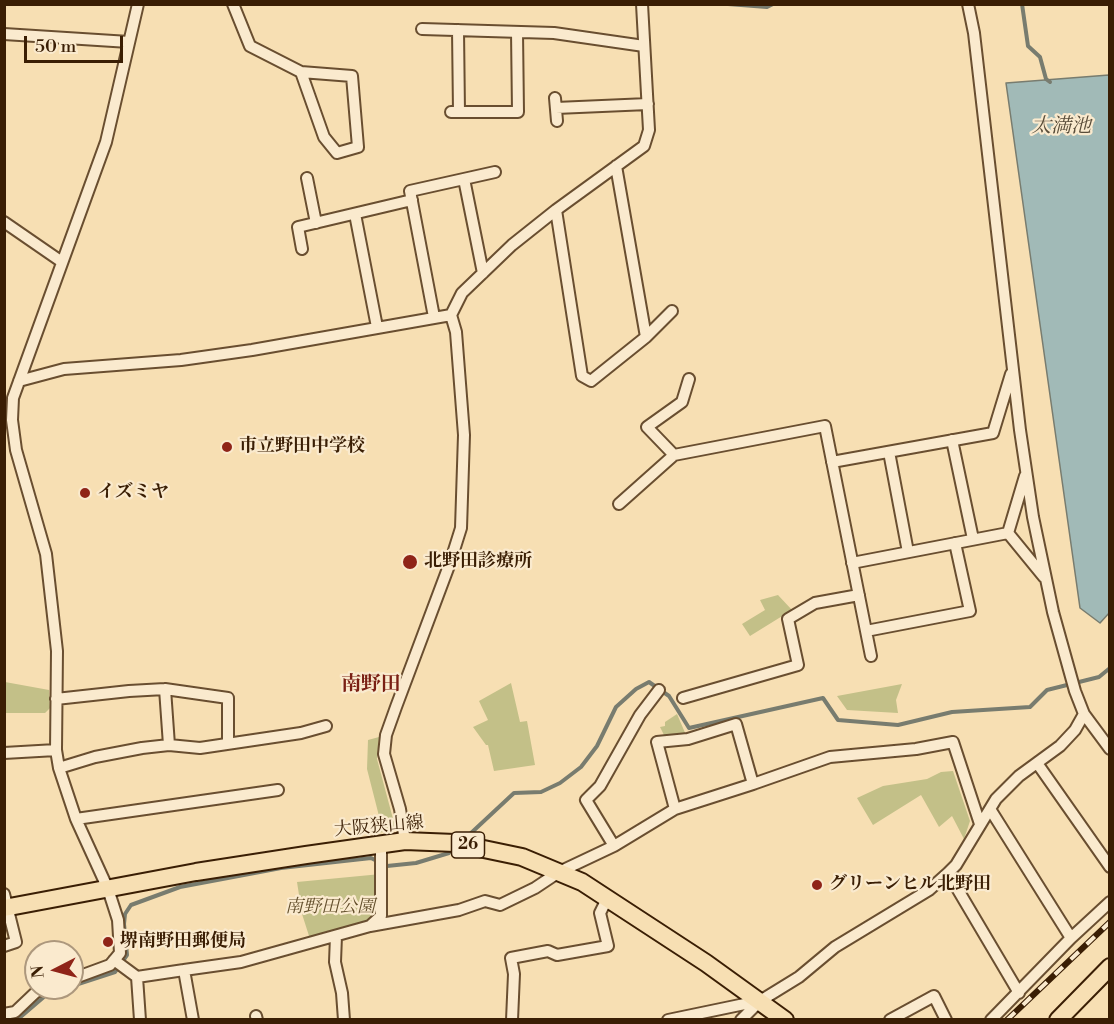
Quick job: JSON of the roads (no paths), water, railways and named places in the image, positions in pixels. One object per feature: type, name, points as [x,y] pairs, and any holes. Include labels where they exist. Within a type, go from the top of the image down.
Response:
[{"type":"main road","name":"大阪狭山線","points":[[6,903],[108,890],[196,872],[381,844],[405,841],[455,843],[522,856],[582,882],[785,1020]]},
{"type":"main road","points":[[1058,1020],[1110,967]]},
{"type":"street","points":[[84,975],[110,965],[120,953],[118,920],[108,890],[75,819],[59,768],[56,750],[57,651],[46,554],[16,450],[12,420],[13,398],[106,142],[138,4]]},
{"type":"street","points":[[233,4],[250,46],[302,72],[352,76],[357,147],[337,153],[324,137],[302,72]]},
{"type":"street","points":[[405,841],[400,809],[384,754],[386,735],[461,528],[464,435],[456,332],[451,315],[462,293],[512,245],[644,146],[650,130],[642,4]]},
{"type":"street","points":[[968,4],[974,33],[1013,368],[1033,517],[1075,691],[1084,714],[1106,736],[1110,749]]},
{"type":"street","points":[[422,29],[555,33],[644,46]]},
{"type":"street","points":[[458,30],[455,112],[518,112],[517,32]]},
{"type":"street","points":[[4,34],[129,42]]},
{"type":"street","points":[[557,121],[556,103],[648,104]]},
{"type":"street","points":[[616,166],[646,337]]},
{"type":"street","points":[[434,317],[410,191],[495,172]]},
{"type":"street","points":[[307,178],[316,223]]},
{"type":"street","points":[[464,179],[483,273]]},
{"type":"street","points":[[302,249],[298,227],[412,200]]},
{"type":"street","points":[[556,210],[582,376],[591,381],[646,337],[672,311]]},
{"type":"street","points":[[355,214],[378,327]]},
{"type":"street","points":[[4,222],[62,262]]},
{"type":"street","points":[[4,386],[18,385],[64,369],[181,360],[252,350],[451,315]]},
{"type":"street","points":[[832,462],[993,433],[1013,368]]},
{"type":"street","points":[[674,455],[647,427],[682,402],[689,378]]},
{"type":"street","points":[[620,504],[674,455],[825,426],[871,656]]},
{"type":"street","points":[[952,440],[973,540]]},
{"type":"street","points":[[889,452],[908,552]]},
{"type":"street","points":[[1008,533],[1027,472]]},
{"type":"street","points":[[852,563],[1008,533]]},
{"type":"street","points":[[1008,533],[1047,580]]},
{"type":"street","points":[[866,631],[970,611],[956,543]]},
{"type":"street","points":[[683,698],[798,665],[788,619],[815,603],[859,595]]},
{"type":"street","points":[[56,699],[165,689],[228,698],[228,744]]},
{"type":"street","points":[[165,689],[170,745]]},
{"type":"street","points":[[614,846],[586,800],[600,786],[640,715],[659,690]]},
{"type":"street","points":[[741,1020],[760,1001],[799,977],[835,947],[929,890],[956,865],[990,809],[1019,776],[1060,746],[1075,730],[1084,714]]},
{"type":"street","points":[[675,809],[657,742],[688,739],[736,724],[753,784]]},
{"type":"street","points":[[59,768],[94,757],[170,745],[200,748],[301,733],[326,726]]},
{"type":"street","points":[[114,960],[137,977],[242,962],[370,926],[459,910],[485,901],[500,905],[535,888],[559,872],[614,846],[675,809],[830,757],[916,749],[953,742],[980,824]]},
{"type":"street","points":[[4,753],[56,750]]},
{"type":"street","points":[[1037,763],[1110,867]]},
{"type":"street","points":[[75,819],[278,790]]},
{"type":"street","points":[[990,809],[1071,938]]},
{"type":"street","points":[[370,926],[381,916],[381,844]]},
{"type":"street","points":[[948,873],[1019,993]]},
{"type":"street","points":[[512,1020],[514,974],[511,958],[548,951],[556,955],[608,946],[600,913],[607,899]]},
{"type":"street","points":[[991,1020],[1071,938],[1110,902]]},
{"type":"street","points":[[4,946],[16,942],[6,903]]},
{"type":"street","points":[[336,936],[335,962],[342,993],[344,1020]]},
{"type":"street","points":[[184,970],[193,1020]]},
{"type":"street","points":[[137,977],[140,1020]]},
{"type":"street","points":[[890,1020],[934,996],[946,1020]]},
{"type":"street","points":[[4,1014],[15,1012],[28,1000]]},
{"type":"street","points":[[669,1020],[760,1001]]},
{"type":"water","name":"太満池","points":[[1109,75],[1110,612],[1100,623],[1080,608],[1006,83]]},
{"type":"waterway","points":[[728,4],[767,7],[773,4]]},
{"type":"waterway","points":[[1022,4],[1028,46],[1040,57],[1046,79],[1050,82]]},
{"type":"waterway","points":[[470,834],[514,793],[541,792],[560,783],[581,767],[597,746],[616,707],[636,689],[649,682],[669,696],[689,728],[823,698],[838,720],[898,725],[952,712],[1030,707],[1047,690],[1099,677],[1110,668]]},
{"type":"waterway","points":[[84,982],[115,972],[127,955],[124,924],[125,914],[131,905],[180,887],[281,868],[371,858],[387,866],[416,863],[449,853]]},
{"type":"waterway","points":[[17,1020],[40,1000]]},
{"type":"railway","points":[[1007,1020],[1110,922]]},
{"type":"place","name":"市立野田中学校","points":[[227,447]]},
{"type":"place","name":"イズミヤ","points":[[85,493]]},
{"type":"place","name":"北野田診療所","points":[[410,562]]},
{"type":"place","name":"グリーンヒル北野田","points":[[817,885]]},
{"type":"place","name":"堺南野田郵便局","points":[[108,942]]},
{"type":"district","name":"南野田","points":[[371,685]]},
{"type":"park label","name":"南野田公園","points":[[330,908]]}]
